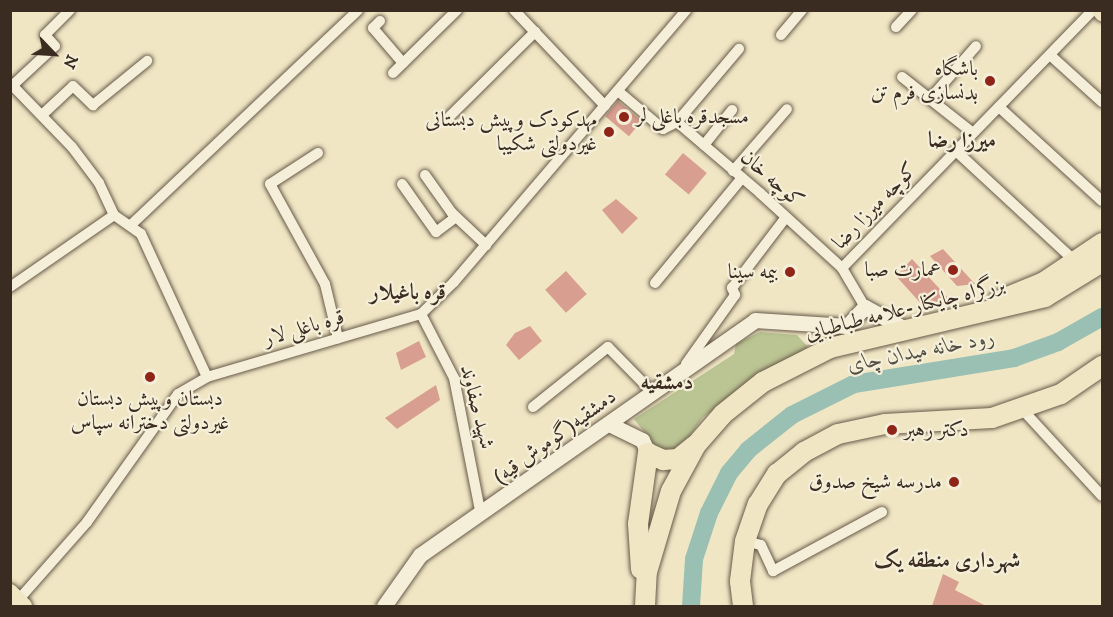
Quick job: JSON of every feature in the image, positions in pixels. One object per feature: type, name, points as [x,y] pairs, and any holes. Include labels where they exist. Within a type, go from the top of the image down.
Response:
[{"type":"highway","points":[[974,315],[1077,263],[1102,243]]},
{"type":"highway","name":"بزرگراه چایکنار-علامه طباطبایی","points":[[645,606],[656,534],[671,491],[696,445],[723,414],[793,363],[830,348],[1045,297],[1102,262]]},
{"type":"highway","points":[[1061,394],[1102,366]]},
{"type":"highway","points":[[743,606],[740,581],[745,541],[758,504],[777,474],[838,434],[885,424],[992,418],[1022,409],[1102,377]]},
{"type":"highway","points":[[645,606],[638,524],[648,453],[663,460],[678,459],[696,445]]},
{"type":"main road","name":"دمشقیه(گوموش قیه)","points":[[384,606],[420,555],[482,515],[755,320],[847,326],[865,307]]},
{"type":"main road","points":[[865,307],[905,329]]},
{"type":"main road","points":[[609,424],[642,440],[648,453]]},
{"type":"street","points":[[70,10],[45,35],[56,46],[12,84],[42,115],[99,183],[114,215],[132,224],[145,242],[207,377]]},
{"type":"street","points":[[132,224],[358,10]]},
{"type":"street","points":[[393,73],[458,10]]},
{"type":"street","points":[[514,10],[605,106]]},
{"type":"street","points":[[421,314],[486,245],[686,10]]},
{"type":"street","points":[[781,35],[802,10]]},
{"type":"street","points":[[896,27],[912,10]]},
{"type":"street","name":"کوچه میرزا رضا","points":[[865,307],[842,268],[1093,10]]},
{"type":"street","points":[[380,21],[373,28],[403,63]]},
{"type":"street","points":[[450,116],[535,32]]},
{"type":"street","points":[[930,99],[976,46]]},
{"type":"street","points":[[618,91],[663,129],[677,122],[739,49]]},
{"type":"street","points":[[1050,55],[1102,102]]},
{"type":"street","points":[[42,115],[73,86],[93,105],[147,61]]},
{"type":"street","points":[[902,77],[973,134]]},
{"type":"street","points":[[999,107],[1102,201]]},
{"type":"street","points":[[704,145],[732,110]]},
{"type":"street","points":[[655,283],[787,110]]},
{"type":"street","name":"کوچه خان","points":[[677,122],[842,268]]},
{"type":"street","points":[[956,152],[1077,263]]},
{"type":"street","points":[[318,153],[270,184],[325,284],[338,338]]},
{"type":"street","points":[[425,175],[456,218],[486,245]]},
{"type":"street","points":[[402,184],[436,232],[456,218]]},
{"type":"street","points":[[10,287],[114,215]]},
{"type":"street","points":[[678,374],[735,296],[732,288],[786,217]]},
{"type":"street","name":"قره باغلی لار","points":[[17,601],[87,522],[178,394],[207,377],[421,314]]},
{"type":"street","name":"شهید صفاوند","points":[[421,314],[454,378],[482,515]]},
{"type":"street","points":[[533,407],[608,347],[653,393]]},
{"type":"street","points":[[1022,409],[1102,496]]},
{"type":"street","points":[[745,541],[761,545],[773,571],[882,512]]},
{"type":"green space","points":[[760,332],[797,335],[808,347],[703,417],[679,451],[659,451],[634,419],[734,354],[736,344]]},
{"type":"building","name":"مسجدقره باغلی لر","points":[[618,101],[642,121],[629,136],[605,116]]},
{"type":"building","points":[[683,153],[707,173],[689,194],[665,174]]},
{"type":"building","points":[[616,199],[638,218],[622,234],[602,210]]},
{"type":"building","name":"عمارت صبا","points":[[943,249],[975,284],[957,286],[930,256]]},
{"type":"building","points":[[912,259],[951,301],[923,306],[896,276]]},
{"type":"building","points":[[566,271],[587,294],[566,313],[545,290]]},
{"type":"building","points":[[530,326],[542,341],[519,360],[506,345],[515,333]]},
{"type":"building","points":[[419,341],[426,357],[401,370],[396,353]]},
{"type":"building","points":[[436,385],[440,400],[397,429],[385,418]]},
{"type":"building","name":"شهرداری منطقه یک","points":[[943,574],[959,582],[955,590],[986,606],[932,606]]},
{"type":"waterway","name":"رود خانه میدان چای","points":[[691,606],[694,559],[709,513],[729,473],[748,450],[792,415],[854,384],[1014,358],[1058,342],[1102,317]]},
{"type":"place","name":"باشگاه بدنسازی فرم تن","points":[[990,81]]},
{"type":"place","name":"مسجدقره باغلی لر","points":[[624,117]]},
{"type":"place","name":"مهدکودک وپیش دبستانی غیردولتی شکیبا","points":[[609,132]]},
{"type":"place","name":"عمارت صبا","points":[[953,270]]},
{"type":"place","name":"بیمه سینا","points":[[790,272]]},
{"type":"place","name":"دبستان وپیش دبستان غیردولتی دخترانه سپاس","points":[[150,377]]},
{"type":"place","name":"دکتر رهبر","points":[[892,430]]},
{"type":"place","name":"مدرسه شیخ صدوق","points":[[954,482]]},
{"type":"district","name":"میرزا رضا","points":[[962,141]]},
{"type":"district","name":"قره باغیلار","points":[[408,293]]},
{"type":"district","name":"دمشقیه","points":[[667,383]]},
{"type":"district","name":"شهرداری منطقه یک","points":[[947,561]]}]
